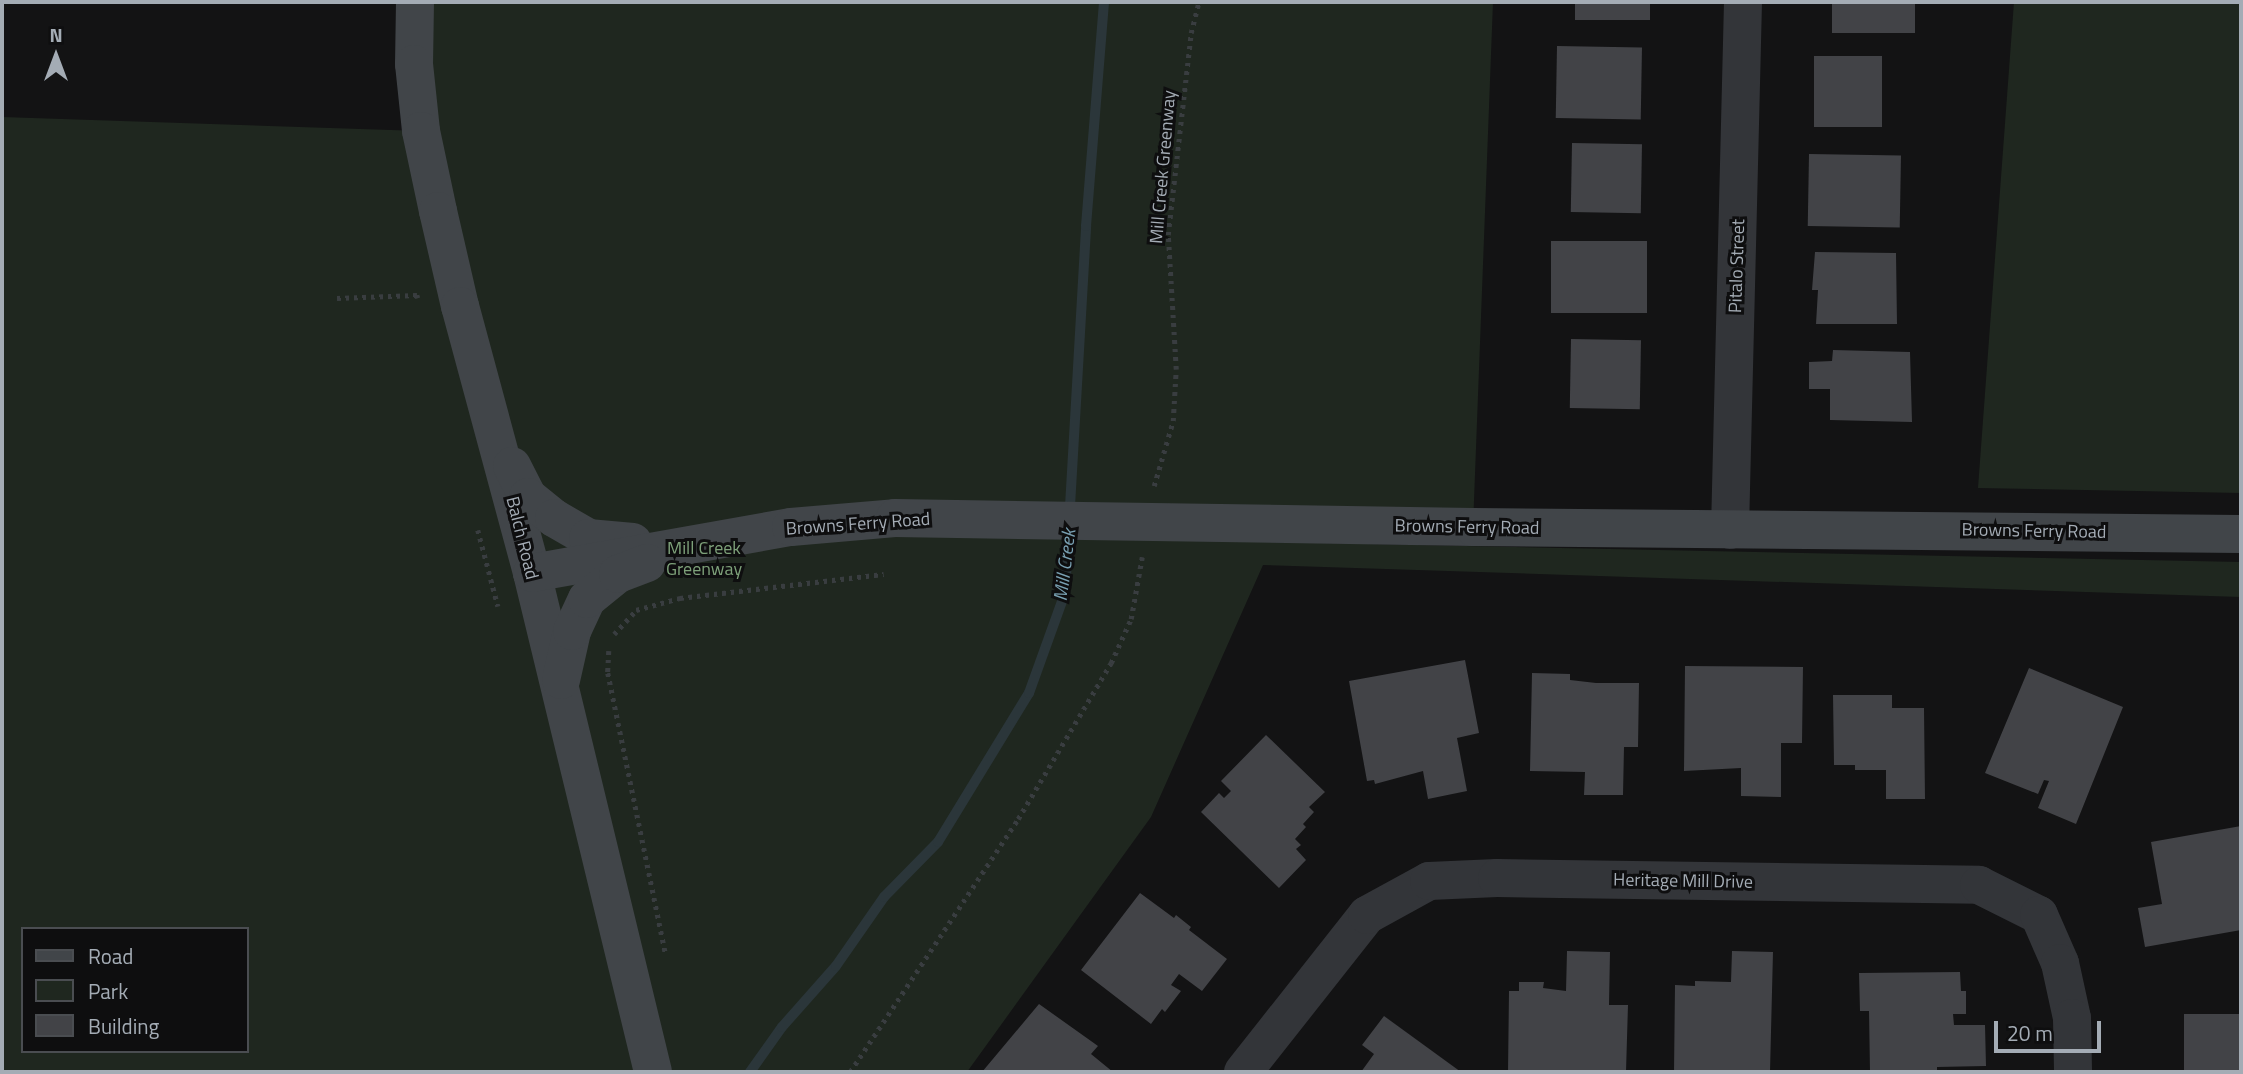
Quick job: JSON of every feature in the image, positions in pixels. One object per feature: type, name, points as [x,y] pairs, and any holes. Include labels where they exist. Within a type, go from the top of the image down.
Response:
[{"type":"street","name":"Balch Road","points":[[415,2],[414,64],[421,131],[460,306],[532,573],[653,1072]]},
{"type":"street","name":"Pitalo Street","points":[[1730,530],[1743,2]]},
{"type":"street","name":"Browns Ferry Road","points":[[495,432],[528,497],[588,538],[695,545]]},
{"type":"street","name":"Browns Ferry Road","points":[[532,573],[791,527],[895,518],[2241,534]]},
{"type":"street","name":"Browns Ferry Road","points":[[559,689],[572,631],[587,599],[618,575],[695,545]]},
{"type":"street","name":"Heritage Mill Drive","points":[[1243,1072],[1367,915],[1429,881],[1497,878],[1979,885],[2039,915],[2060,963],[2072,1018],[2073,1072]]},
{"type":"path","name":"Mill Creek Greenway","points":[[1153,487],[1173,421],[1176,369],[1168,235],[1191,33],[1199,2]]},
{"type":"path","points":[[337,299],[417,295],[420,309]]},
{"type":"path","points":[[477,525],[502,620]]},
{"type":"path","points":[[849,1071],[1018,819],[1111,663],[1131,619],[1143,553]]},
{"type":"path","points":[[668,964],[608,673],[609,639],[636,610],[680,598],[884,574]]},
{"type":"green space","name":"Mill Creek Greenway","points":[[415,2],[1493,2],[1473,527],[1268,542],[2241,562],[2241,597],[1263,565],[1151,817],[967,1072],[2,1072],[2,117],[421,131]]},
{"type":"green space","points":[[2014,2],[2241,2],[2241,493],[1978,488]]},
{"type":"building","points":[[1575,2],[1650,2],[1650,20],[1575,20]]},
{"type":"building","points":[[1832,2],[1915,2],[1915,33],[1832,33]]},
{"type":"building","points":[[1557,46],[1642,47],[1641,119],[1556,118]]},
{"type":"building","points":[[1814,56],[1882,56],[1882,127],[1814,127]]},
{"type":"building","points":[[1572,143],[1642,144],[1641,213],[1571,212]]},
{"type":"building","points":[[1809,154],[1901,156],[1900,228],[1808,226]]},
{"type":"building","points":[[1551,241],[1647,241],[1647,313],[1551,313]]},
{"type":"building","points":[[1815,252],[1896,253],[1897,324],[1816,324],[1818,290],[1812,290]]},
{"type":"building","points":[[1571,339],[1641,340],[1640,409],[1570,408]]},
{"type":"building","points":[[1833,350],[1910,352],[1912,422],[1830,420],[1830,389],[1809,389],[1809,362],[1832,361]]},
{"type":"building","points":[[1465,660],[1479,733],[1457,738],[1467,791],[1428,799],[1423,771],[1375,784],[1374,780],[1367,781],[1349,681]]},
{"type":"building","points":[[1685,666],[1803,667],[1802,743],[1781,743],[1781,797],[1741,796],[1741,768],[1684,771]]},
{"type":"building","points":[[2029,668],[2123,707],[2076,824],[2038,808],[2049,781],[2044,780],[2038,794],[1985,773]]},
{"type":"building","points":[[1532,673],[1570,674],[1570,680],[1596,683],[1639,683],[1638,747],[1624,747],[1623,795],[1584,795],[1585,772],[1530,771]]},
{"type":"building","points":[[1833,695],[1892,695],[1892,708],[1924,708],[1925,799],[1886,799],[1886,770],[1855,770],[1855,765],[1834,765]]},
{"type":"building","points":[[1266,735],[1325,792],[1309,807],[1314,812],[1295,839],[1301,845],[1296,849],[1306,860],[1279,888],[1201,812],[1219,793],[1224,798],[1231,791],[1221,781]]},
{"type":"building","points":[[2241,826],[2241,930],[2145,947],[2138,908],[2162,904],[2151,842]]},
{"type":"building","points":[[1140,893],[1174,918],[1176,915],[1191,927],[1189,930],[1227,959],[1202,991],[1179,974],[1171,985],[1181,991],[1165,1012],[1162,1009],[1151,1024],[1081,970]]},
{"type":"building","points":[[1567,951],[1610,952],[1609,1005],[1628,1005],[1626,1072],[1508,1072],[1509,991],[1519,991],[1519,982],[1544,982],[1543,988],[1566,991]]},
{"type":"building","points":[[1732,951],[1773,952],[1770,1072],[1674,1072],[1675,985],[1695,986],[1695,981],[1731,982]]},
{"type":"building","points":[[1960,972],[1961,991],[1966,991],[1966,1014],[1953,1014],[1954,1025],[1985,1025],[1986,1066],[1937,1067],[1937,1072],[1870,1072],[1869,1011],[1860,1011],[1859,973]]},
{"type":"building","points":[[1039,1004],[1098,1046],[1091,1054],[1113,1072],[982,1072]]},
{"type":"building","points":[[2184,1014],[2241,1014],[2241,1072],[2184,1072]]},
{"type":"building","points":[[1384,1016],[1461,1072],[1361,1072],[1374,1054],[1362,1045]]},
{"type":"waterway","name":"Mill Creek","points":[[750,1072],[782,1027],[836,966],[884,897],[938,842],[1029,693],[1065,593],[1086,226],[1104,2]]}]
